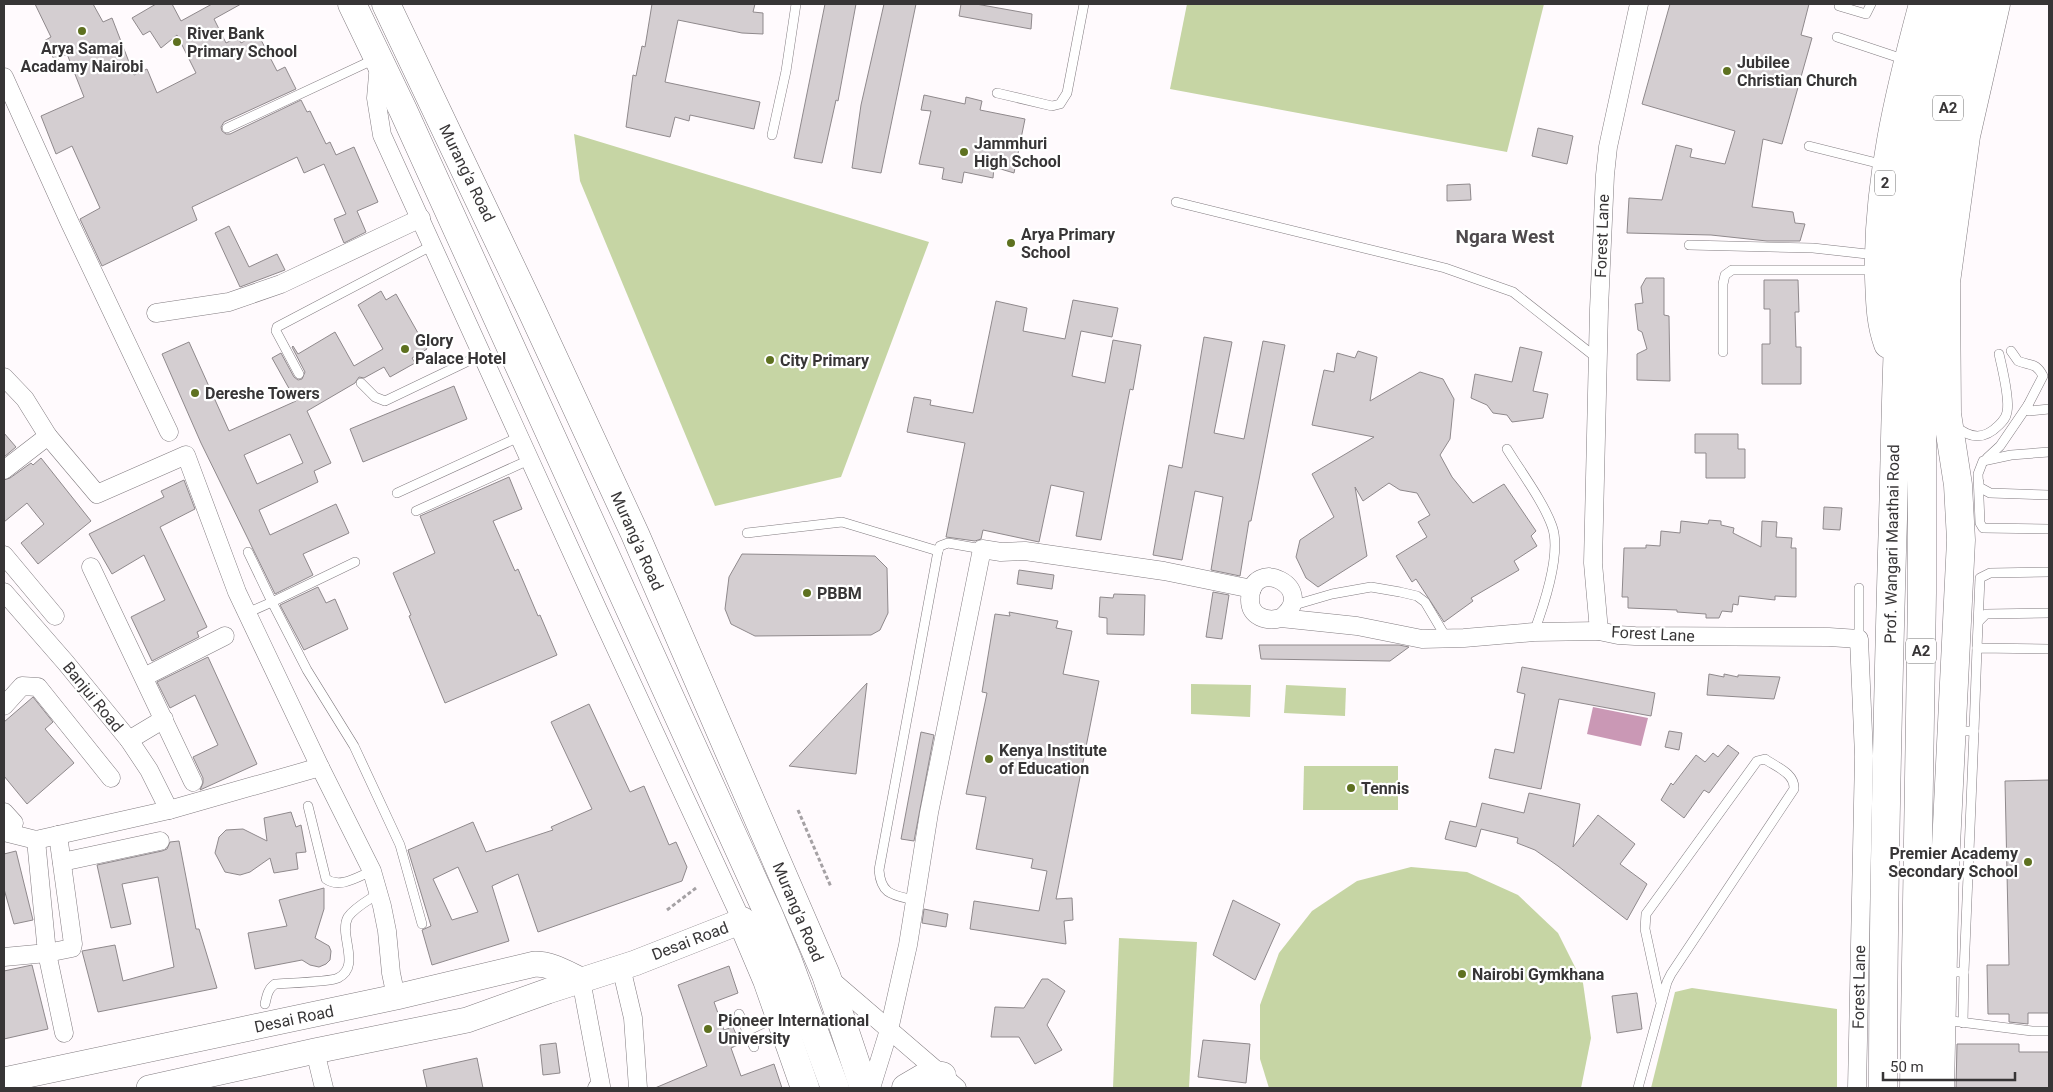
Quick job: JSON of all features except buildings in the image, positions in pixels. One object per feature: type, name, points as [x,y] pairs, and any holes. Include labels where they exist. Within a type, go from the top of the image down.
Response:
[{"type":"main road","name":"Murang'a Road","points":[[352,4],[768,913],[788,961],[835,1088]]},
{"type":"main road","name":"Murang'a Road","points":[[386,4],[531,309],[635,534],[826,975],[864,1088]]},
{"type":"main road","name":"2","points":[[1896,364],[1882,328],[1879,262],[1882,202],[1896,116],[1923,4]]},
{"type":"main road","name":"Prof. Wangari Maathai Road","points":[[1914,1088],[1922,593],[1939,416],[1922,339],[1921,119],[1950,4]]},
{"type":"main road","name":"Prof. Wangari Maathai Road","points":[[1883,1088],[1889,665],[1896,364],[1900,290],[1945,121],[1973,4]]},
{"type":"main road","points":[[1940,1088],[1952,1021],[1952,972],[1963,731],[1961,540],[1958,485],[1939,416],[1946,282],[1966,136],[1996,4]]},
{"type":"main road","points":[[742,921],[767,980],[805,1088]]},
{"type":"main road","name":"Desai Road","points":[[149,1088],[467,1020],[621,967],[742,921]]},
{"type":"main road","name":"Desai Road","points":[[4,1080],[396,997],[535,964],[546,964],[581,980]]},
{"type":"main road","points":[[906,1088],[930,1074],[950,1082]]},
{"type":"street","name":"Forest Lane","points":[[1640,4],[1608,147],[1605,175],[1598,359],[1594,563],[1599,631],[1618,636],[1829,637],[1859,639],[1864,756],[1857,1088]]},
{"type":"street","points":[[378,60],[376,98],[382,135],[529,460],[742,921]]},
{"type":"street","points":[[4,77],[69,221],[170,432]]},
{"type":"street","points":[[156,313],[229,302],[255,293],[338,258],[420,218]]},
{"type":"street","points":[[4,377],[26,399],[48,436],[97,494],[186,455],[237,592],[320,767],[372,871],[387,931],[391,973],[396,997]]},
{"type":"street","points":[[4,470],[48,436]]},
{"type":"street","points":[[871,1088],[888,1030],[908,945],[914,900],[944,737],[982,549],[1001,552],[1025,551],[1155,570],[1252,589]]},
{"type":"street","points":[[4,555],[55,616]]},
{"type":"street","points":[[91,567],[193,782]]},
{"type":"street","points":[[1286,612],[1290,590],[1287,584],[1280,579],[1272,576],[1264,578],[1252,589],[1250,606],[1254,613],[1266,619],[1286,612],[1422,639],[1447,639],[1534,632],[1599,631]]},
{"type":"street","name":"Banjui Road","points":[[4,592],[66,663],[129,740],[148,770],[169,810]]},
{"type":"street","points":[[144,677],[225,636]]},
{"type":"street","points":[[4,706],[22,686],[38,687],[111,778]]},
{"type":"street","points":[[129,740],[164,719]]},
{"type":"street","points":[[7,822],[36,840],[169,810],[320,767]]},
{"type":"street","points":[[4,957],[47,953],[72,948],[71,922],[58,835]]},
{"type":"street","points":[[36,840],[47,953],[64,1033]]},
{"type":"street","points":[[62,862],[160,841]]},
{"type":"street","points":[[45,925],[71,922]]},
{"type":"street","points":[[621,967],[633,1018],[638,1088]]},
{"type":"street","points":[[826,975],[950,1082]]},
{"type":"street","points":[[581,980],[601,1086],[597,1088]]},
{"type":"street","points":[[315,1051],[324,1088]]},
{"type":"lane","points":[[772,135],[786,71],[796,4]]},
{"type":"lane","points":[[997,93],[1052,106],[1060,104],[1067,93],[1084,4]]},
{"type":"lane","points":[[1839,6],[1866,14],[1871,4]]},
{"type":"lane","points":[[1837,37],[1909,61]]},
{"type":"lane","points":[[227,128],[378,60]]},
{"type":"lane","points":[[1809,146],[1888,166]]},
{"type":"lane","points":[[1176,202],[1445,268],[1512,292],[1598,359]]},
{"type":"lane","points":[[300,374],[276,331],[277,328],[433,245]]},
{"type":"lane","points":[[1689,245],[1813,248],[1879,262]]},
{"type":"lane","points":[[1723,352],[1724,284],[1725,275],[1732,270],[1879,262]]},
{"type":"lane","points":[[2011,351],[2018,361],[2032,364],[2043,376],[2028,405],[2000,446],[1983,461],[1978,474],[1980,523],[1983,528],[2049,529]]},
{"type":"lane","points":[[1939,416],[1964,433],[1979,437],[1993,431],[2005,419],[2008,404],[1999,354]]},
{"type":"lane","points":[[361,383],[375,397],[385,401],[481,355]]},
{"type":"lane","points":[[2028,405],[2029,410],[2049,409]]},
{"type":"lane","points":[[398,493],[519,437]]},
{"type":"lane","points":[[1507,449],[1553,527],[1555,546],[1552,568],[1534,632]]},
{"type":"lane","points":[[1983,461],[2011,455],[2049,452]]},
{"type":"lane","points":[[416,511],[529,460]]},
{"type":"lane","points":[[1978,474],[1980,487],[1990,493],[2049,495]]},
{"type":"lane","points":[[747,533],[842,522],[938,551]]},
{"type":"lane","points":[[914,900],[893,895],[884,889],[880,882],[879,870],[938,551],[940,546],[948,543],[982,549]]},
{"type":"lane","points":[[248,552],[307,670],[354,746],[400,845],[422,924]]},
{"type":"lane","points":[[247,613],[355,562]]},
{"type":"lane","points":[[1963,731],[1977,648],[1979,621],[1978,586],[1980,578],[1990,574],[2049,572]]},
{"type":"lane","points":[[1286,612],[1332,594],[1371,587],[1417,596],[1425,602],[1447,639]]},
{"type":"lane","points":[[1859,588],[1859,639]]},
{"type":"lane","points":[[1979,621],[1986,614],[2049,613]]},
{"type":"lane","points":[[1977,648],[2049,649]]},
{"type":"lane","points":[[1638,1088],[1671,974],[1794,789],[1795,782],[1792,777],[1765,759],[1757,760],[1646,914],[1645,928],[1662,1003]]},
{"type":"lane","points":[[308,806],[326,879],[332,883],[339,884],[372,871]]},
{"type":"lane","points":[[265,1004],[270,988],[275,984],[337,979],[346,971],[349,962],[346,924],[348,917],[353,911],[379,893]]},
{"type":"lane","points":[[739,1014],[754,1047]]},
{"type":"lane","points":[[747,1031],[779,1016]]},
{"type":"lane","points":[[1952,1021],[2032,1031],[2049,1031]]},
{"type":"path","points":[[798,810],[830,888]]},
{"type":"path","points":[[667,910],[696,888]]},
{"type":"green space","points":[[1187,4],[1544,4],[1507,152],[1170,89]]},
{"type":"green space","name":"City Primary","points":[[574,134],[929,242],[841,477],[715,506],[580,181]]},
{"type":"green space","points":[[1191,684],[1251,685],[1250,717],[1191,714]]},
{"type":"green space","points":[[1286,685],[1346,688],[1345,716],[1284,713]]},
{"type":"green space","name":"Tennis","points":[[1304,766],[1398,766],[1398,810],[1303,810]]},
{"type":"green space","points":[[1411,867],[1467,872],[1518,895],[1558,933],[1583,983],[1591,1038],[1581,1088],[1269,1088],[1260,1059],[1260,1005],[1279,953],[1312,911],[1357,881]]},
{"type":"green space","points":[[1119,938],[1197,942],[1189,1088],[1113,1088]]},
{"type":"green space","points":[[1692,988],[1837,1009],[1837,1088],[1651,1088],[1675,992]]},
{"type":"shaded area","points":[[1593,707],[1648,718],[1641,746],[1587,734]]},
{"type":"place","name":"Arya Samaj Acadamy Nairobi","points":[[82,31]]},
{"type":"place","name":"River Bank Primary School","points":[[177,42]]},
{"type":"place","name":"Jubilee Christian Church","points":[[1727,71]]},
{"type":"place","name":"Jammhuri High School","points":[[964,152]]},
{"type":"place","name":"Arya Primary School","points":[[1011,243]]},
{"type":"place","name":"Glory Palace Hotel","points":[[405,349]]},
{"type":"place","name":"City Primary","points":[[770,360]]},
{"type":"place","name":"Dereshe Towers","points":[[195,393]]},
{"type":"place","name":"PBBM","points":[[807,593]]},
{"type":"place","name":"Kenya Institute of Education","points":[[989,759]]},
{"type":"place","name":"Tennis","points":[[1351,788]]},
{"type":"place","name":"Premier Academy Secondary School","points":[[2028,862]]},
{"type":"place","name":"Nairobi Gymkhana","points":[[1462,974]]},
{"type":"place","name":"Pioneer International University","points":[[708,1029]]},
{"type":"district","name":"Ngara West","points":[[1505,236]]}]
